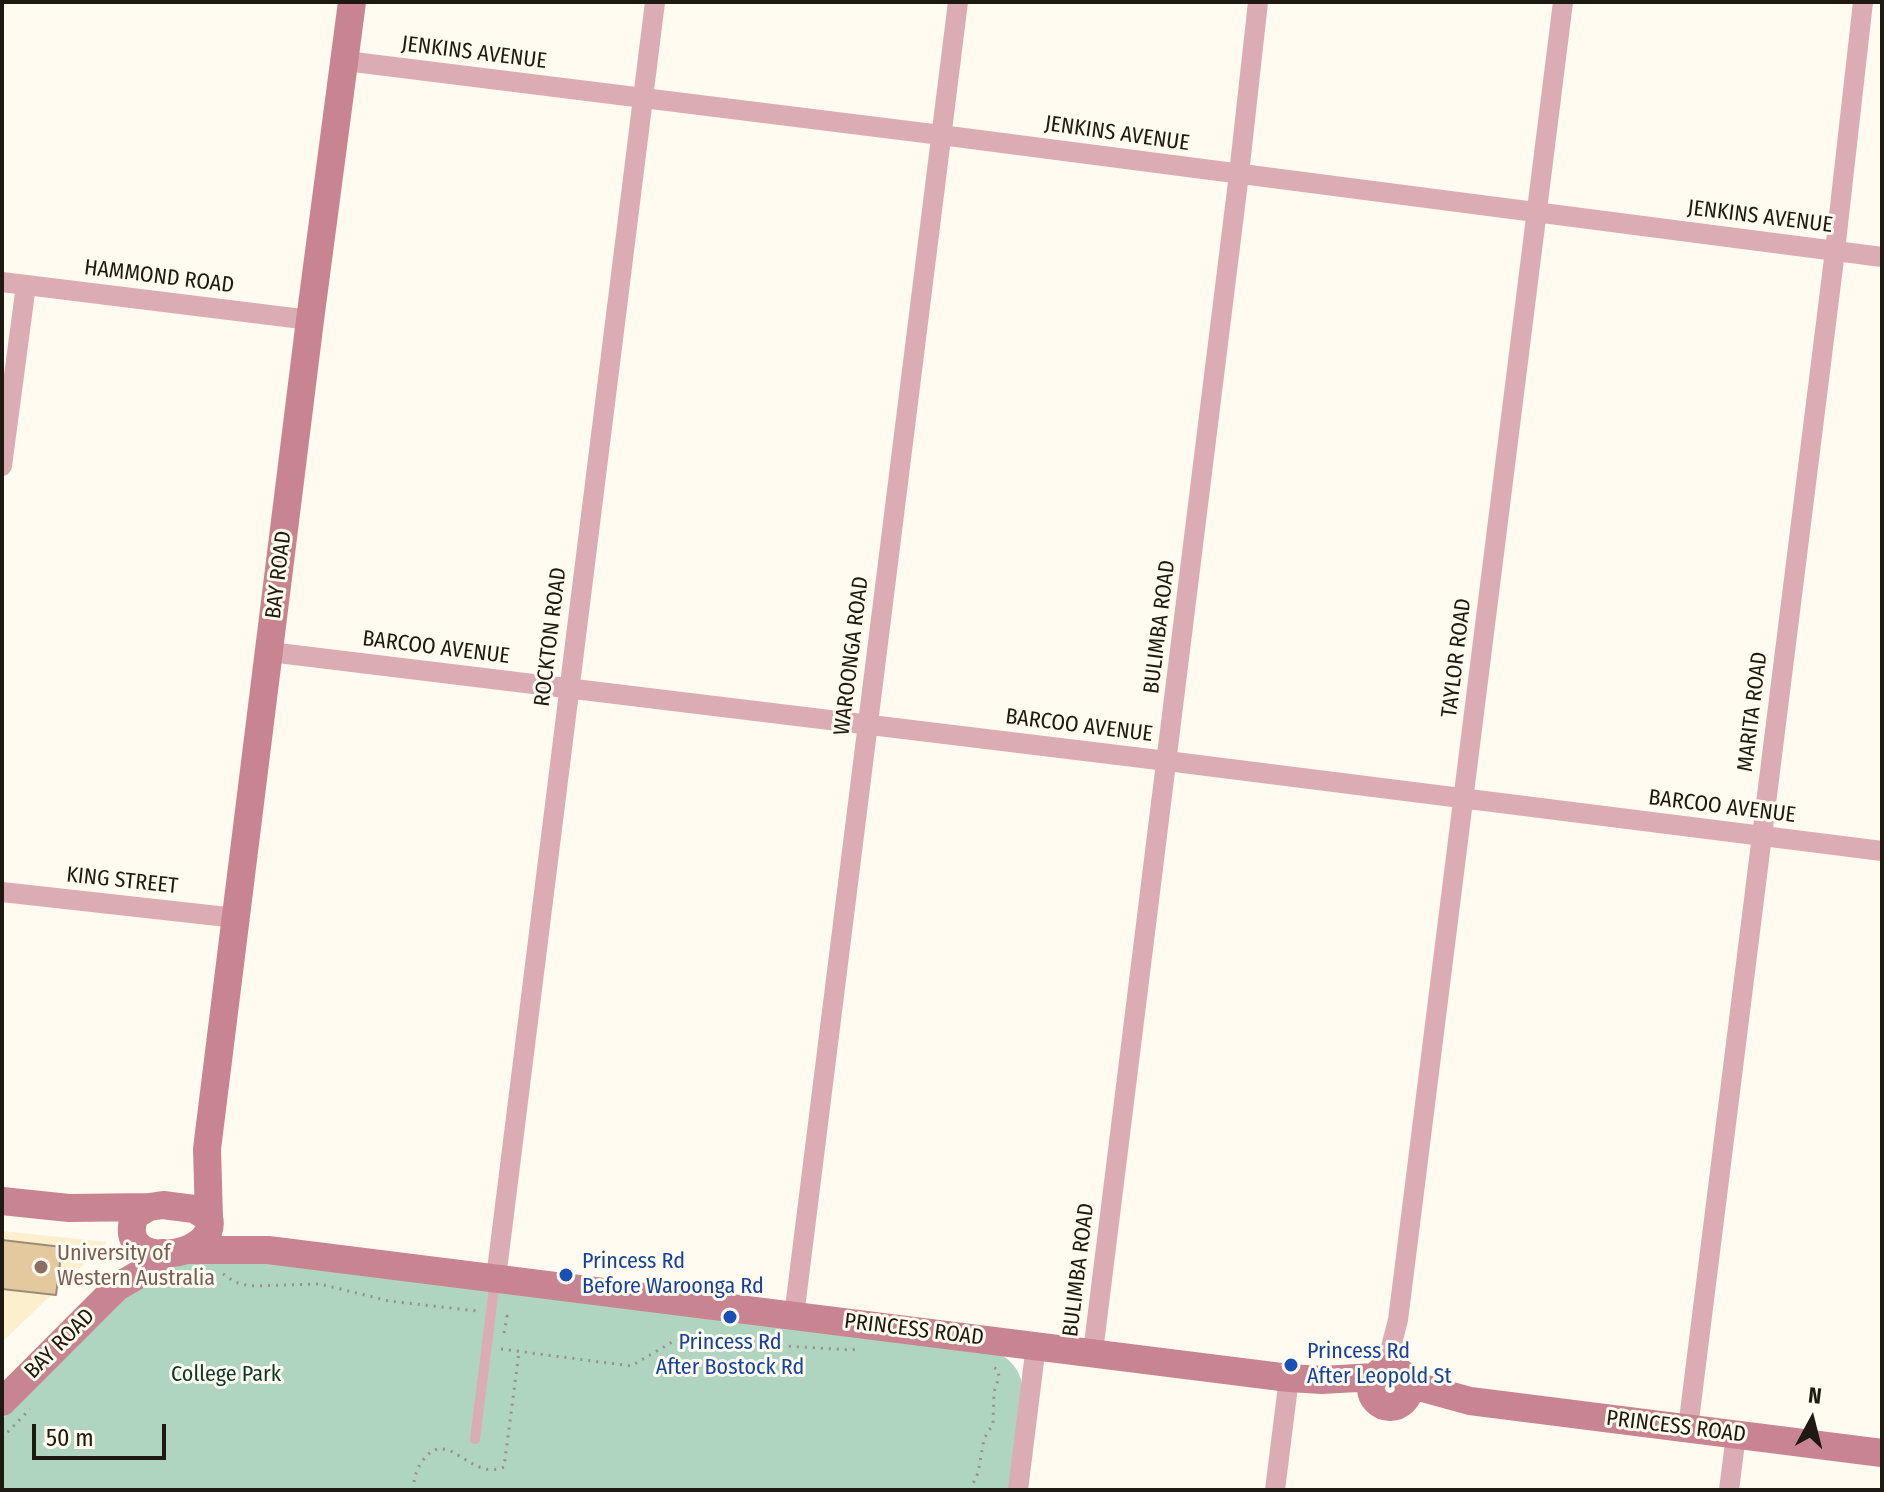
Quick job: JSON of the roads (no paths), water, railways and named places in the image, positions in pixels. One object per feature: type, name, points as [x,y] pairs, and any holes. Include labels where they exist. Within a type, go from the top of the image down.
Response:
[{"type":"street","name":"BAY ROAD","points":[[210,1222],[207,1149],[352,2]]},
{"type":"street","name":"ROCKTON ROAD","points":[[496,1278],[655,2]]},
{"type":"street","name":"WAROONGA ROAD","points":[[794,1316],[958,2]]},
{"type":"street","name":"BULIMBA ROAD","points":[[1093,1352],[1258,2]]},
{"type":"street","name":"TAYLOR ROAD","points":[[1391,1384],[1563,2]]},
{"type":"street","name":"MARITA ROAD","points":[[1688,1428],[1835,251],[1863,2]]},
{"type":"street","name":"JENKINS AVENUE","points":[[346,61],[1882,257]]},
{"type":"street","name":"HAMMOND ROAD","points":[[2,282],[310,320]]},
{"type":"street","points":[[2,466],[26,285]]},
{"type":"street","name":"BARCOO AVENUE","points":[[270,652],[1882,851]]},
{"type":"street","name":"KING STREET","points":[[2,892],[236,918]]},
{"type":"street","name":"BAY ROAD","points":[[180,1205],[207,1149]]},
{"type":"street","points":[[2,1201],[69,1208],[138,1225],[180,1205],[194,1209],[210,1222],[205,1239],[186,1259],[145,1251],[138,1225]]},
{"type":"street","name":"PRINCESS ROAD","points":[[210,1222],[268,1250]]},
{"type":"street","name":"BAY ROAD","points":[[117,1287],[129,1262],[138,1225]]},
{"type":"street","name":"PRINCESS ROAD","points":[[186,1259],[268,1250],[1289,1378],[1391,1384],[1470,1401],[1882,1453]]},
{"type":"street","name":"BAY ROAD","points":[[2,1402],[117,1287],[143,1272],[186,1259]]},
{"type":"street","points":[[1018,1490],[1036,1345]]},
{"type":"street","points":[[1275,1490],[1289,1378]]},
{"type":"street","points":[[1729,1490],[1736,1435]]},
{"type":"lane","points":[[475,1439],[496,1278]]},
{"type":"place","name":"University of Western Australia","points":[[41,1267]]},
{"type":"place","name":"Princess Rd Before Waroonga Rd","points":[[566,1275]]},
{"type":"place","name":"Princess Rd After Bostock Rd","points":[[730,1317]]},
{"type":"place","name":"Princess Rd After Leopold St","points":[[1291,1365]]},
{"type":"park label","name":"College Park","points":[[226,1375]]}]
